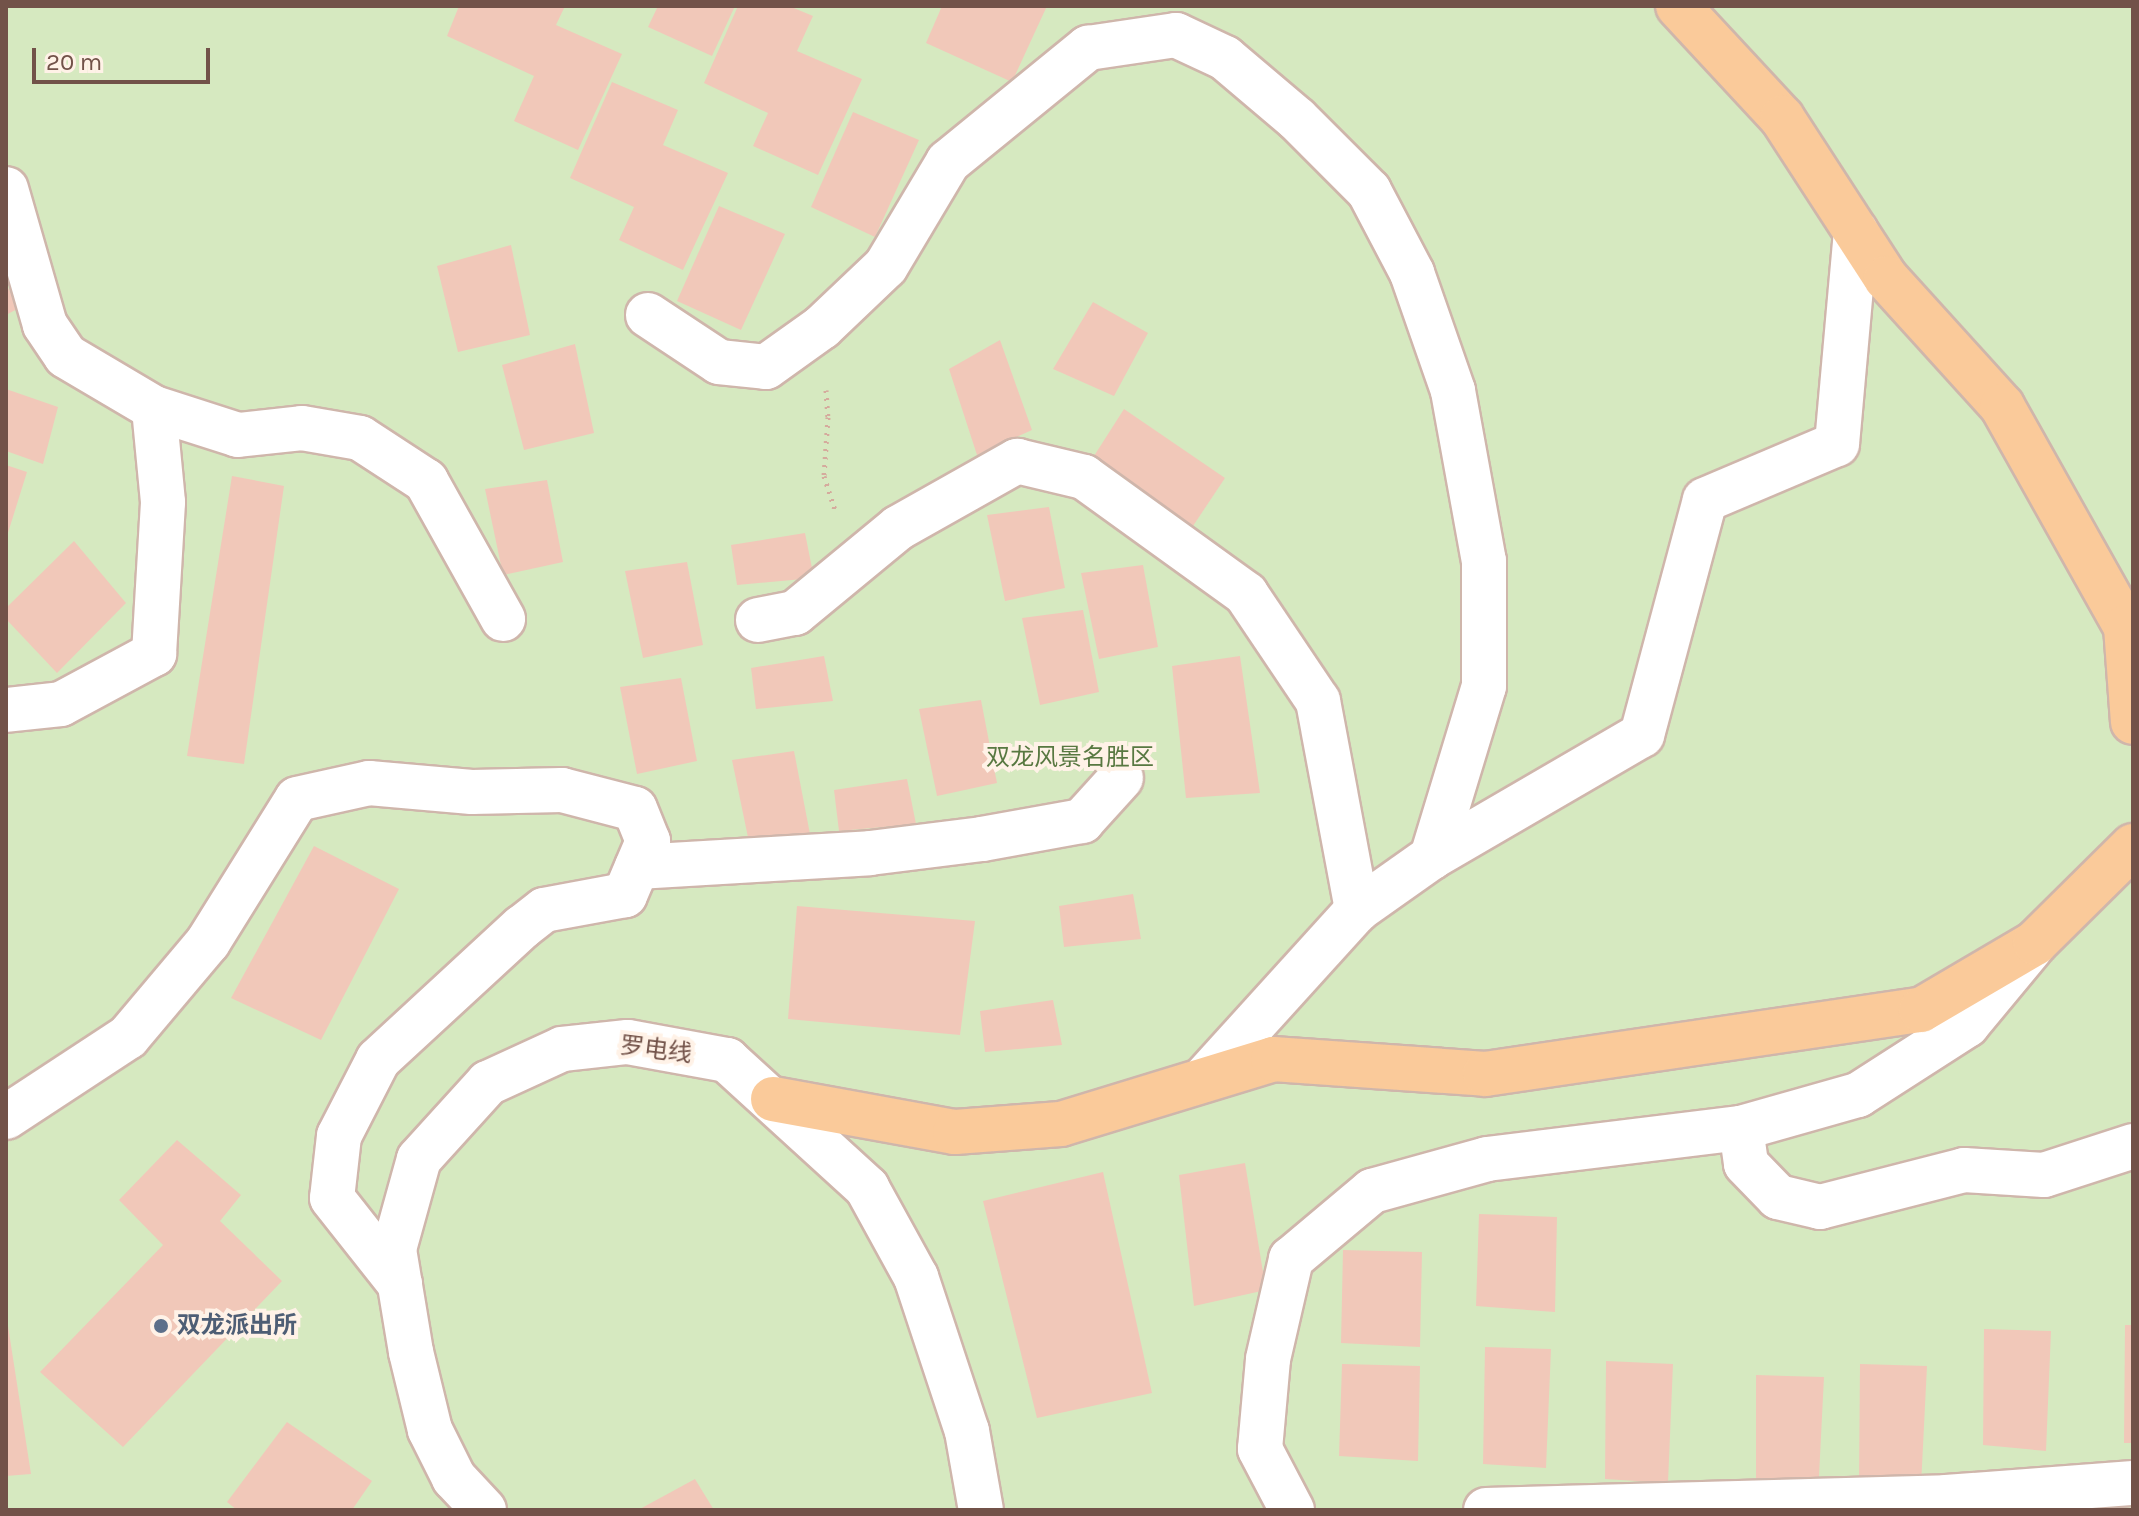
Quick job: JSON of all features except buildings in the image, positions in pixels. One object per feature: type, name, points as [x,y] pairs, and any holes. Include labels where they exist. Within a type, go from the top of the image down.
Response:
[{"type":"main road","points":[[1678,6],[1782,118],[1886,278],[2002,406],[2126,627],[2133,722]]},
{"type":"main road","points":[[773,1099],[955,1132],[1061,1124],[1273,1059],[1485,1074],[1921,1010],[2035,943],[2133,846]]},
{"type":"street","points":[[648,315],[719,362],[766,367],[822,327],[886,266],[948,162],[1088,48],[1176,35],[1225,58],[1369,191],[1412,273],[1453,391],[1484,561],[1484,686],[1432,857]]},
{"type":"street","points":[[6,189],[45,325],[66,356],[154,408],[238,435],[302,428],[360,438],[426,481],[503,619]]},
{"type":"street","points":[[1203,1080],[1357,910],[1432,857],[1642,735],[1705,500],[1837,444],[1856,232]]},
{"type":"street","points":[[6,710],[61,704],[154,654],[163,502],[154,408]]},
{"type":"street","points":[[758,620],[795,613],[898,528],[1017,461],[1084,477],[1246,594],[1318,701],[1357,910]]},
{"type":"street","points":[[637,867],[870,853],[982,839],[1082,821],[1121,778]]},
{"type":"street","points":[[6,1117],[128,1037],[208,942],[297,799],[369,783],[472,792],[562,790],[635,809],[648,841],[625,895],[544,910],[378,1060],[339,1136],[332,1198],[400,1284]]},
{"type":"street","points":[[1292,1510],[1260,1449],[1268,1359],[1291,1259],[1372,1191],[1487,1159],[1741,1128],[1858,1095],[1967,1025],[2035,943]]},
{"type":"street","name":"罗电线","points":[[484,1510],[454,1478],[430,1430],[400,1284],[394,1249],[419,1159],[488,1083],[562,1049],[628,1042],[727,1060],[867,1188],[916,1277],[967,1431],[981,1510]]},
{"type":"street","points":[[1741,1128],[1746,1164],[1778,1197],[1820,1207],[1964,1170],[2044,1175],[2133,1146]]},
{"type":"street","points":[[1486,1510],[1946,1497],[2133,1483]]},
{"type":"path","points":[[822,327],[828,417],[824,476],[854,564]]},
{"type":"green space","name":"双龙风景名胜区","points":[[6,6],[2133,6],[2133,1510],[6,1510]]},
{"type":"place","name":"双龙派出所","points":[[161,1326]]}]
